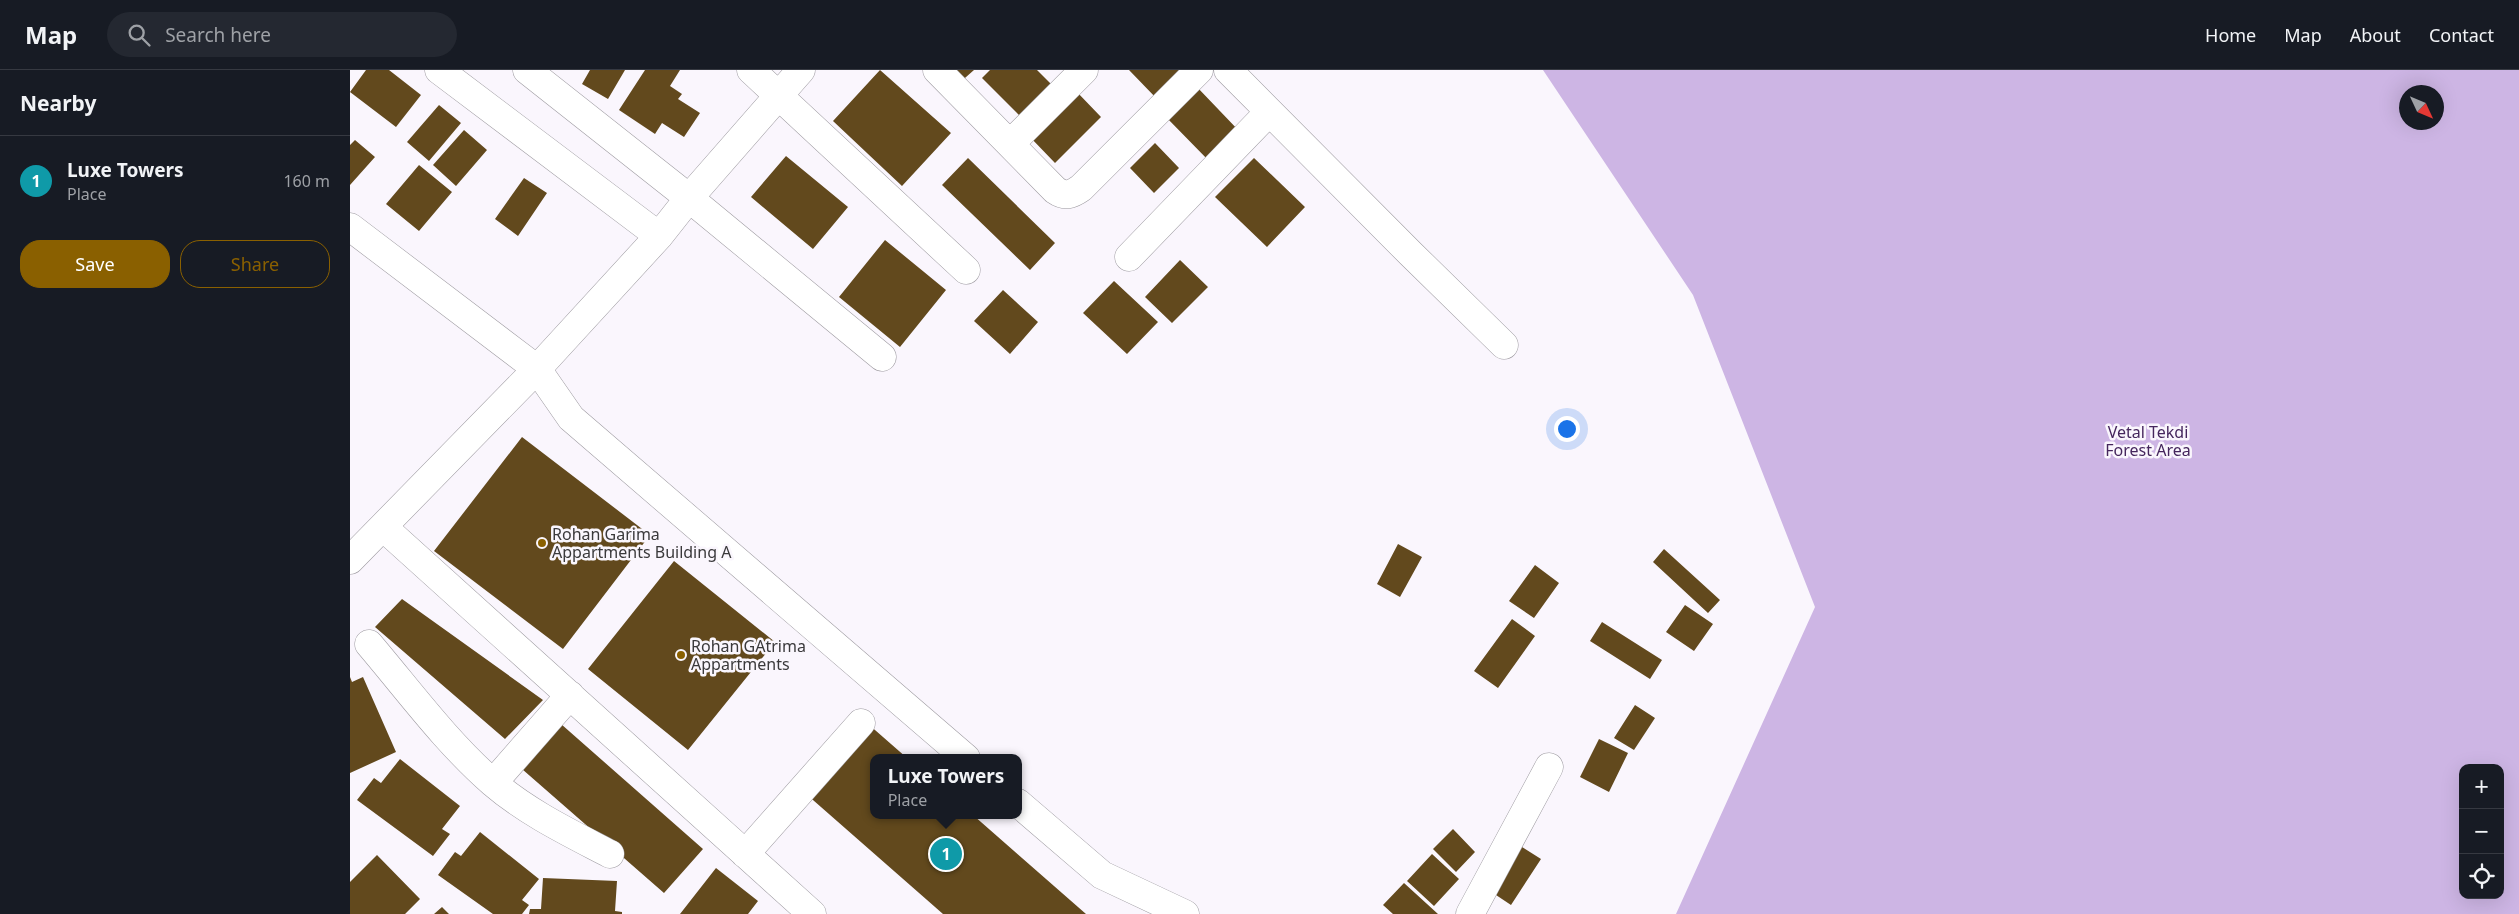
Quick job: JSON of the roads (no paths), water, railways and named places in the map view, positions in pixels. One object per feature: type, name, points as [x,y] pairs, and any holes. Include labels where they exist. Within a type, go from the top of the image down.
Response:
[{"type":"street","points":[[440,70],[659,236]]},
{"type":"street","points":[[527,70],[689,198],[882,357]]},
{"type":"street","points":[[752,70],[966,270]]},
{"type":"street","points":[[350,560],[537,369],[659,236],[689,198],[801,70]]},
{"type":"street","points":[[938,70],[1062,195],[1070,195],[1081,188],[1199,70]]},
{"type":"street","points":[[1010,144],[1084,70]]},
{"type":"street","points":[[1228,70],[1504,345]]},
{"type":"street","points":[[1129,258],[1269,112]]},
{"type":"street","points":[[350,227],[537,369],[571,418],[961,754]]},
{"type":"street","points":[[383,527],[812,914]]},
{"type":"street","points":[[369,644],[444,733],[493,783],[539,816],[610,854]]},
{"type":"street","points":[[493,783],[570,695]]},
{"type":"street","points":[[745,854],[860,723]]},
{"type":"street","points":[[1470,914],[1549,767]]},
{"type":"street","points":[[1022,806],[1102,875],[1185,914]]},
{"type":"place","name":"Rohan Garima Appartments Building A","points":[[542,543]]},
{"type":"place","name":"Rohan GAtrima Appartments","points":[[681,655]]},
{"type":"place","name":"Luxe Towers","points":[[946,854]]},
{"type":"park label","name":"Vetal Tekdi Forest Area","points":[[2148,441]]}]
